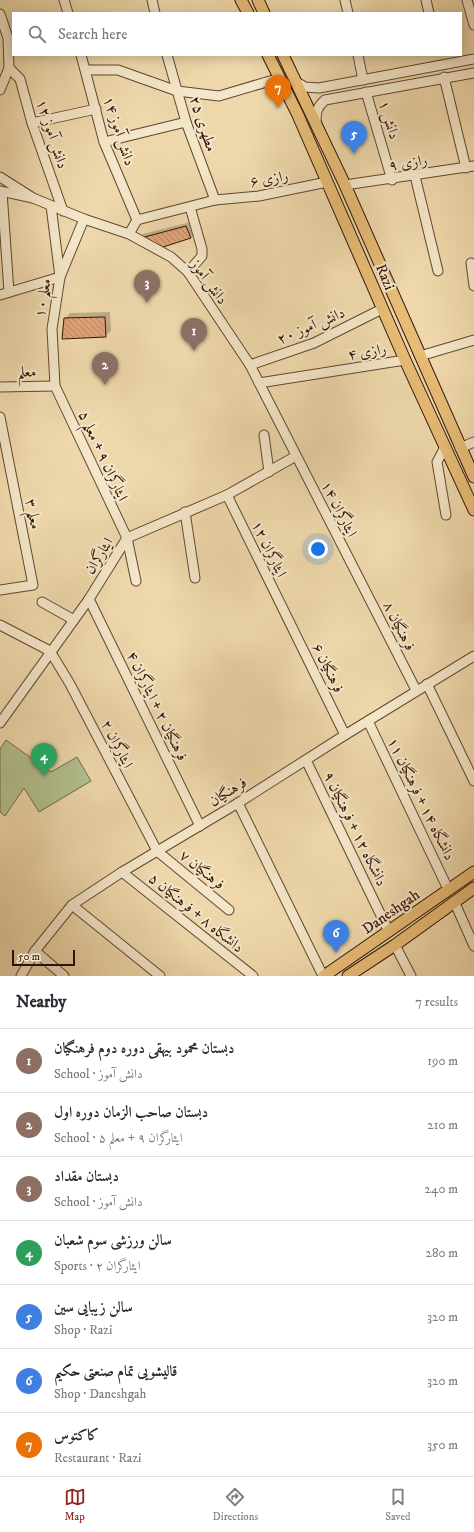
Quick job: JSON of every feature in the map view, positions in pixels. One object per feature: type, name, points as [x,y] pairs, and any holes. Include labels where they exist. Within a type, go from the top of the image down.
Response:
[{"type":"main road","points":[[241,0],[247,12]]},
{"type":"main road","points":[[258,0],[264,12]]},
{"type":"main road","name":"Razi","points":[[269,56],[280,78],[382,309],[474,510]]},
{"type":"main road","name":"Razi","points":[[283,56],[345,186],[474,477]]},
{"type":"main road","points":[[355,246],[369,240]]},
{"type":"main road","name":"Daneshgah","points":[[324,976],[474,872]]},
{"type":"main road","name":"Daneshgah","points":[[348,976],[395,945],[474,888]]},
{"type":"street","points":[[64,0],[68,12]]},
{"type":"street","points":[[152,0],[155,12]]},
{"type":"street","points":[[345,0],[348,12]]},
{"type":"street","points":[[426,0],[429,12]]},
{"type":"street","points":[[467,0],[474,25]]},
{"type":"street","points":[[0,14],[8,38],[9,68],[0,90]]},
{"type":"street","name":"دانش آموز ۱۴","points":[[81,56],[104,142],[137,220]]},
{"type":"street","name":"مطهری ۲۵","points":[[167,56],[186,122],[216,200]]},
{"type":"street","points":[[358,56],[363,80]]},
{"type":"street","points":[[439,56],[441,64]]},
{"type":"street","points":[[295,80],[305,87],[312,88],[474,59]]},
{"type":"street","name":"دانش آموز ۱۲","points":[[9,68],[20,79],[32,123],[63,211]]},
{"type":"street","points":[[86,70],[118,70],[177,91],[219,96],[280,78]]},
{"type":"street","points":[[316,122],[316,111],[320,104],[325,100],[444,77],[474,73]]},
{"type":"street","points":[[444,77],[470,167]]},
{"type":"street","points":[[344,83],[348,95]]},
{"type":"street","name":"دانش ۱","points":[[366,92],[392,180]]},
{"type":"street","points":[[32,123],[96,109]]},
{"type":"street","points":[[104,142],[186,122]]},
{"type":"street","name":"رازی ۹","points":[[345,186],[470,167]]},
{"type":"street","points":[[415,176],[438,271]]},
{"type":"street","points":[[0,177],[33,198]]},
{"type":"street","name":"رازی ۶","points":[[137,220],[216,200],[259,196],[327,182]]},
{"type":"street","points":[[33,198],[1,192],[5,294],[60,277],[51,206]]},
{"type":"street","name":"دانش آموز","points":[[33,198],[84,219],[129,234],[171,257],[188,272],[250,365],[296,456]]},
{"type":"street","points":[[188,272],[202,256],[202,249],[190,207]]},
{"type":"street","name":"معلم ۱۰","points":[[55,386],[52,329],[60,277],[84,219]]},
{"type":"street","points":[[129,234],[137,220]]},
{"type":"street","points":[[471,263],[474,286]]},
{"type":"street","name":"دانش آموز ۲۰","points":[[250,365],[314,343],[382,309]]},
{"type":"street","points":[[420,356],[474,340]]},
{"type":"street","name":"رازی ۴","points":[[259,383],[405,360]]},
{"type":"street","name":"معلم","points":[[0,387],[55,386]]},
{"type":"street","name":"ایثارگران ۹ + معلم ۵","points":[[55,386],[127,538],[136,581]]},
{"type":"street","name":"معلم ۳","points":[[0,417],[33,585],[0,590]]},
{"type":"street","points":[[264,435],[269,472]]},
{"type":"street","points":[[460,448],[474,442]]},
{"type":"street","points":[[445,447],[437,462],[446,515]]},
{"type":"street","name":"ایثارگران","points":[[0,723],[4,709],[74,620],[127,538],[227,495],[296,456]]},
{"type":"street","name":"ایثارگران ۱۴","points":[[296,456],[356,574]]},
{"type":"street","name":"ایثارگران ۱۲","points":[[227,495],[286,615]]},
{"type":"street","points":[[185,512],[195,578]]},
{"type":"street","name":"فرهنگیان ۸","points":[[356,574],[416,690]]},
{"type":"street","name":"فرهنگیان ۲ + ایثارگران ۴","points":[[89,599],[200,826]]},
{"type":"street","points":[[42,602],[74,620]]},
{"type":"street","name":"فرهنگیان ۶","points":[[286,615],[345,735]]},
{"type":"street","points":[[0,625],[50,651]]},
{"type":"street","name":"ایثارگران ۲","points":[[50,651],[74,691],[157,851]]},
{"type":"street","name":"فرهنگیان","points":[[21,976],[35,952],[72,905],[122,872],[238,803],[416,690],[474,656]]},
{"type":"street","points":[[427,684],[474,781]]},
{"type":"street","name":"دانشگاه ۱۴ + فرهنگیان ۱۱","points":[[368,721],[448,890]]},
{"type":"street","name":"دانشگاه ۱۲ + فرهنگیان ۹","points":[[306,760],[389,932]]},
{"type":"street","points":[[238,803],[324,976]]},
{"type":"street","name":"فرهنگیان ۷","points":[[157,851],[229,910]]},
{"type":"street","name":"دانشگاه ۸ + فرهنگیان ۵","points":[[122,872],[253,976]]},
{"type":"street","points":[[454,902],[474,946]]},
{"type":"street","points":[[72,905],[160,976]]},
{"type":"street","points":[[395,945],[411,976]]},
{"type":"street","points":[[35,952],[64,976]]},
{"type":"green space","points":[[6,740],[51,772],[77,757],[91,781],[39,812],[24,788],[5,816],[0,812],[0,749]]},
{"type":"building","points":[[186,226],[191,238],[157,249],[137,239]]},
{"type":"building","points":[[105,317],[106,337],[62,339],[64,318]]},
{"type":"place","name":"کاکتوس","points":[[278,108]]},
{"type":"place","name":"سالن زیبایی سین","points":[[354,154]]},
{"type":"place","name":"دبستان مقداد","points":[[147,303]]},
{"type":"place","name":"دبستان محمود بیهقی دوره دوم فرهنگیان","points":[[194,351]]},
{"type":"place","name":"دبستان صاحب الزمان دوره اول","points":[[105,385]]},
{"type":"place","name":"سالن ورزشی سوم شعبان","points":[[44,776]]},
{"type":"place","name":"قالیشویی تمام صنعتی حکیم","points":[[336,953]]}]
